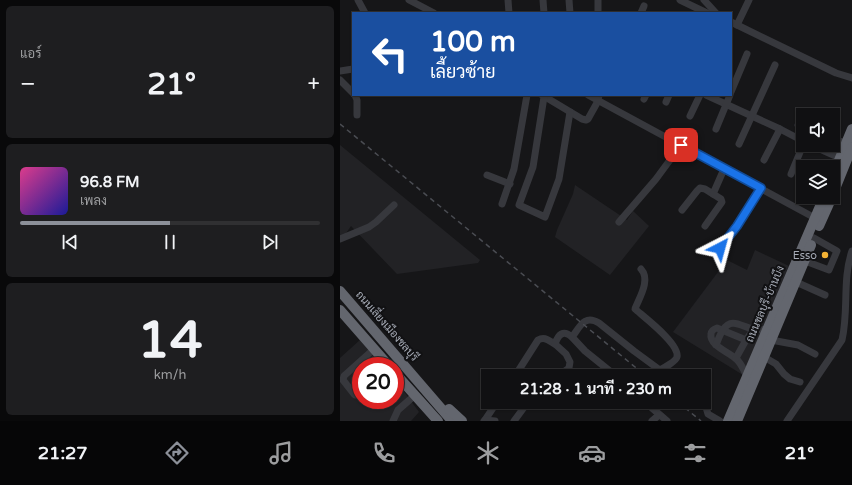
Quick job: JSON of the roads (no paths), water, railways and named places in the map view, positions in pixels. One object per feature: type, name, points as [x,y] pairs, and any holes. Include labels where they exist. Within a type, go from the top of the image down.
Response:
[{"type":"highway","name":"ถนนชลบุรี-บ้านบึง","points":[[840,174],[848,153],[852,129]]},
{"type":"highway","name":"ถนนชลบุรี-บ้านบึง","points":[[840,165],[848,153]]},
{"type":"highway","name":"ถนนชลบุรี-บ้านบึง","points":[[728,421],[821,204]]},
{"type":"highway","name":"ถนนชลบุรี-บ้านบึง","points":[[737,421],[829,204]]},
{"type":"highway","name":"ถนนเลี่ยงเมืองชลบุรี","points":[[340,291],[452,421]]},
{"type":"highway","points":[[340,310],[381,357]]},
{"type":"highway","name":"ถนนเลี่ยงเมืองชลบุรี","points":[[416,378],[462,421]]},
{"type":"highway","points":[[404,383],[438,421]]},
{"type":"highway","points":[[408,388],[431,421]]},
{"type":"street","points":[[358,0],[364,12]]},
{"type":"street","points":[[409,0],[432,12]]},
{"type":"street","points":[[508,0],[509,12]]},
{"type":"street","points":[[543,0],[544,12]]},
{"type":"street","points":[[569,0],[570,12]]},
{"type":"street","points":[[598,0],[598,12]]},
{"type":"street","points":[[680,0],[705,12]]},
{"type":"street","points":[[704,0],[715,12]]},
{"type":"street","points":[[749,0],[734,24],[836,74],[852,78]]},
{"type":"street","points":[[641,12],[644,6]]},
{"type":"street","points":[[732,90],[747,54]]},
{"type":"street","points":[[739,144],[775,65]]},
{"type":"street","points":[[340,71],[352,69]]},
{"type":"street","points":[[340,80],[352,92]]},
{"type":"street","points":[[355,96],[357,115]]},
{"type":"street","points":[[502,204],[514,170],[527,96]]},
{"type":"street","points":[[570,112],[558,179],[545,216],[519,205],[533,167],[543,96],[586,120],[588,119],[599,98],[724,169],[815,218]]},
{"type":"street","points":[[666,102],[669,96]]},
{"type":"street","points":[[690,116],[700,96]]},
{"type":"street","points":[[708,96],[796,137]]},
{"type":"street","points":[[716,129],[730,96]]},
{"type":"street","points":[[764,160],[780,129]]},
{"type":"street","points":[[619,222],[656,179],[681,145]]},
{"type":"street","points":[[840,146],[848,153]]},
{"type":"street","points":[[790,174],[800,152]]},
{"type":"street","points":[[712,194],[724,169]]},
{"type":"street","points":[[487,175],[510,184]]},
{"type":"street","points":[[682,210],[700,188],[705,189],[721,199],[722,202],[705,226]]},
{"type":"street","points":[[720,248],[737,226],[761,188]]},
{"type":"street","points":[[340,239],[376,222],[394,205]]},
{"type":"street","points":[[805,261],[829,270],[837,251],[814,238]]},
{"type":"street","points":[[787,421],[842,340],[845,319],[846,274],[852,251]]},
{"type":"street","points":[[641,269],[644,272],[645,280],[643,290],[634,309],[656,326],[677,352],[676,360],[662,369]]},
{"type":"street","points":[[796,282],[825,295]]},
{"type":"street","points":[[572,337],[585,321],[590,319],[594,320],[659,369]]},
{"type":"street","points":[[747,377],[741,364],[736,358],[716,345],[723,330],[727,325],[732,323],[737,323],[753,330],[768,329]]},
{"type":"street","points":[[723,330],[746,340]]},
{"type":"street","points":[[736,358],[753,330]]},
{"type":"street","points":[[555,344],[558,336],[565,333],[570,335],[574,341],[607,369]]},
{"type":"street","points":[[519,369],[538,340],[542,338],[545,338],[555,344],[566,354],[570,362],[568,369]]},
{"type":"street","points":[[771,340],[798,345],[815,354]]},
{"type":"street","points":[[365,357],[374,349]]},
{"type":"street","points":[[764,357],[776,364],[790,379],[800,382]]},
{"type":"street","points":[[352,369],[345,375],[343,380],[352,391]]},
{"type":"street","points":[[393,421],[398,410],[414,396]]},
{"type":"street","points":[[492,409],[485,420],[495,421]]},
{"type":"street","points":[[514,421],[523,409]]},
{"type":"street","points":[[653,409],[667,421]]},
{"type":"street","points":[[706,409],[708,414],[720,421]]},
{"type":"street","points":[[652,421],[659,415]]},
{"type":"railway","points":[[340,124],[638,369]]},
{"type":"railway","points":[[686,409],[701,421]]},
{"type":"place","name":"Esso","points":[[825,255]]}]
